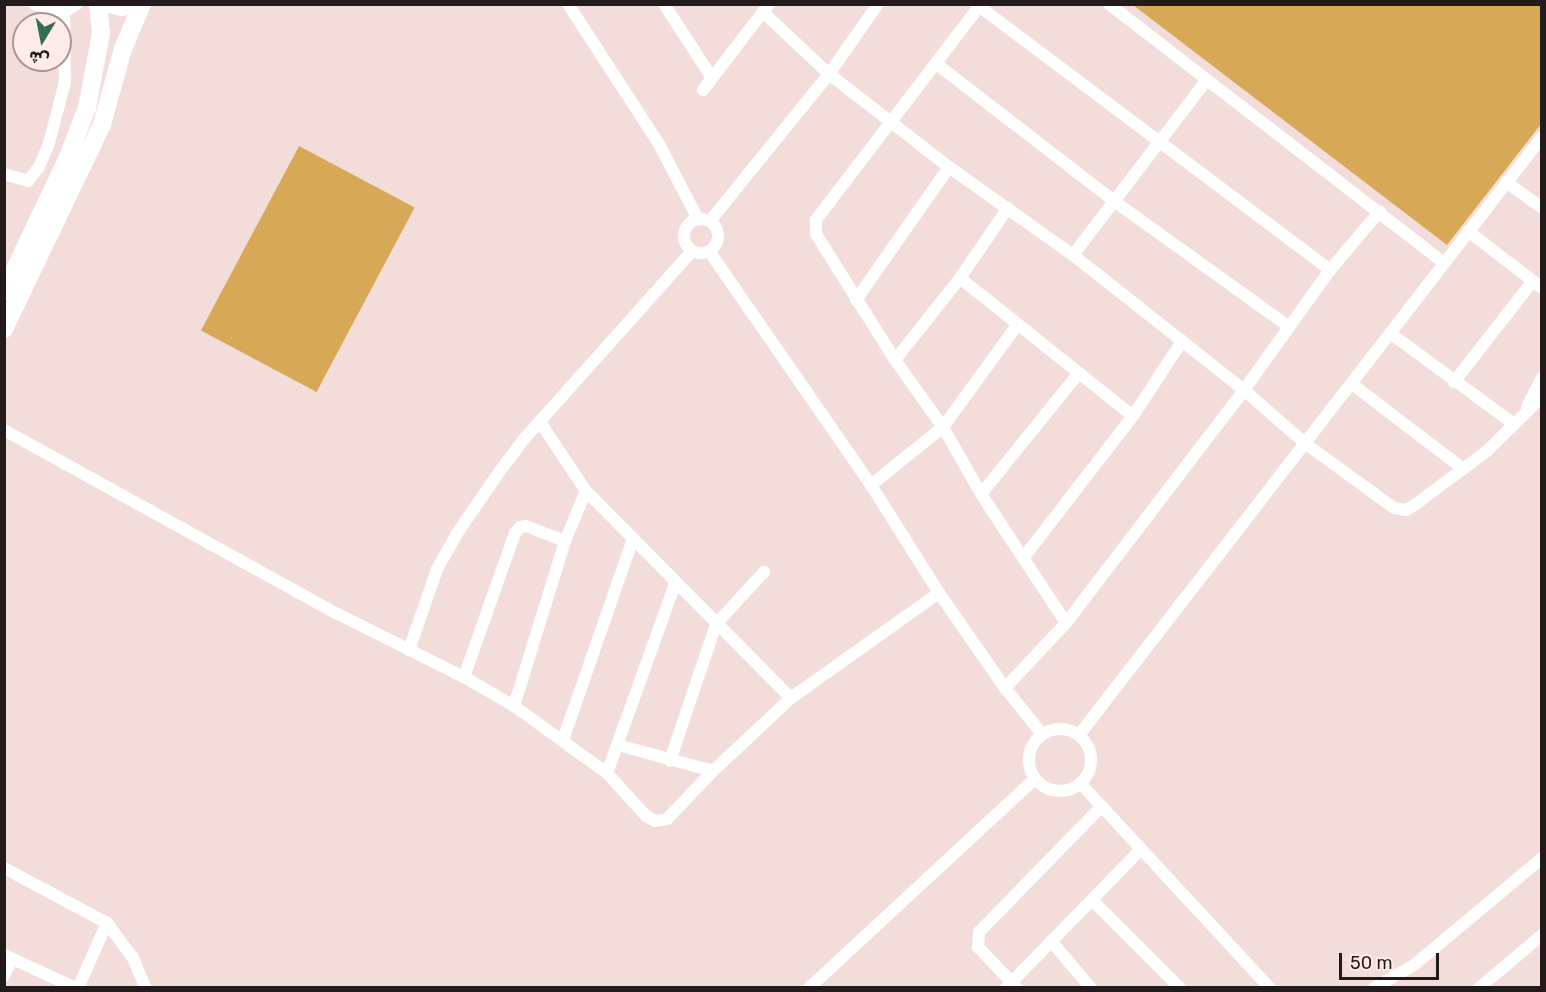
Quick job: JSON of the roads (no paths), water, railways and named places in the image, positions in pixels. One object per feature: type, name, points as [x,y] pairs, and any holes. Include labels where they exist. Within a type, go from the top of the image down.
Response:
[{"type":"main road","points":[[4,291],[68,157],[87,108],[101,33],[98,4]]},
{"type":"main road","points":[[110,4],[122,7],[135,4]]},
{"type":"main road","points":[[4,329],[102,124],[123,49],[142,4]]},
{"type":"street","points":[[34,4],[64,12],[77,4]]},
{"type":"street","points":[[410,650],[427,591],[452,541],[500,471],[540,422],[692,251],[709,251],[717,242],[718,236],[704,220],[659,144],[568,4]]},
{"type":"street","points":[[692,251],[683,235],[688,224],[704,220],[829,74],[878,4]]},
{"type":"street","points":[[1109,4],[1380,211],[1443,262]]},
{"type":"street","points":[[668,6],[712,78]]},
{"type":"street","points":[[1066,623],[981,494],[943,427],[856,300],[816,234],[814,225],[981,6],[1330,270]]},
{"type":"street","points":[[703,90],[766,8],[829,74],[949,167],[1073,255],[1244,390],[1306,444],[1394,508],[1406,510],[1411,507],[1487,451],[1542,397]]},
{"type":"street","points":[[938,64],[1114,201],[1288,326]]},
{"type":"street","points":[[4,174],[28,181],[39,167],[49,143],[65,82],[65,72]]},
{"type":"street","points":[[1073,255],[1207,80]]},
{"type":"street","points":[[1079,735],[1542,136]]},
{"type":"street","points":[[856,300],[949,167]]},
{"type":"street","points":[[1506,182],[1542,208]]},
{"type":"street","points":[[895,360],[960,279],[1008,208]]},
{"type":"street","points":[[1005,688],[1066,623],[1244,390],[1330,270],[1380,211]]},
{"type":"street","points":[[1454,382],[1537,284],[1468,231]]},
{"type":"street","points":[[709,251],[872,485],[939,593],[1005,688],[1042,734]]},
{"type":"street","points":[[960,279],[1133,416]]},
{"type":"street","points":[[872,485],[943,427],[1018,324]]},
{"type":"street","points":[[1389,333],[1454,382],[1518,420]]},
{"type":"street","points":[[1024,557],[1133,416],[1182,341]]},
{"type":"street","points":[[981,494],[1079,373]]},
{"type":"street","points":[[1518,420],[1542,378]]},
{"type":"street","points":[[1352,384],[1462,469]]},
{"type":"street","points":[[540,422],[586,491],[675,584],[790,698]]},
{"type":"street","points":[[4,430],[336,613],[464,677],[514,706],[607,773],[646,816],[654,821],[667,819],[713,771],[790,698],[939,593]]},
{"type":"street","points":[[514,706],[566,541],[586,491]]},
{"type":"street","points":[[464,677],[515,532],[520,527],[526,526],[566,541]]},
{"type":"street","points":[[563,740],[633,539]]},
{"type":"street","points":[[670,761],[716,624],[765,572]]},
{"type":"street","points":[[607,773],[675,584]]},
{"type":"street","points":[[1061,729],[1079,735],[1089,750],[1091,759],[1086,776],[1080,783],[1062,791],[1043,786],[1030,770],[1030,750],[1042,734],[1061,729]]},
{"type":"street","points":[[618,745],[713,771]]},
{"type":"street","points":[[809,987],[1035,779]]},
{"type":"street","points":[[1080,783],[1270,987]]},
{"type":"street","points":[[1102,807],[979,932],[978,947],[1011,985],[1141,849]]},
{"type":"street","points":[[1374,987],[1414,965],[1542,858]]},
{"type":"street","points":[[4,868],[107,923],[133,958],[146,987]]},
{"type":"street","points":[[1092,900],[1180,987]]},
{"type":"street","points":[[4,976],[8,957],[77,987],[107,923]]},
{"type":"street","points":[[1479,987],[1542,935]]},
{"type":"street","points":[[1051,941],[1091,987]]}]
